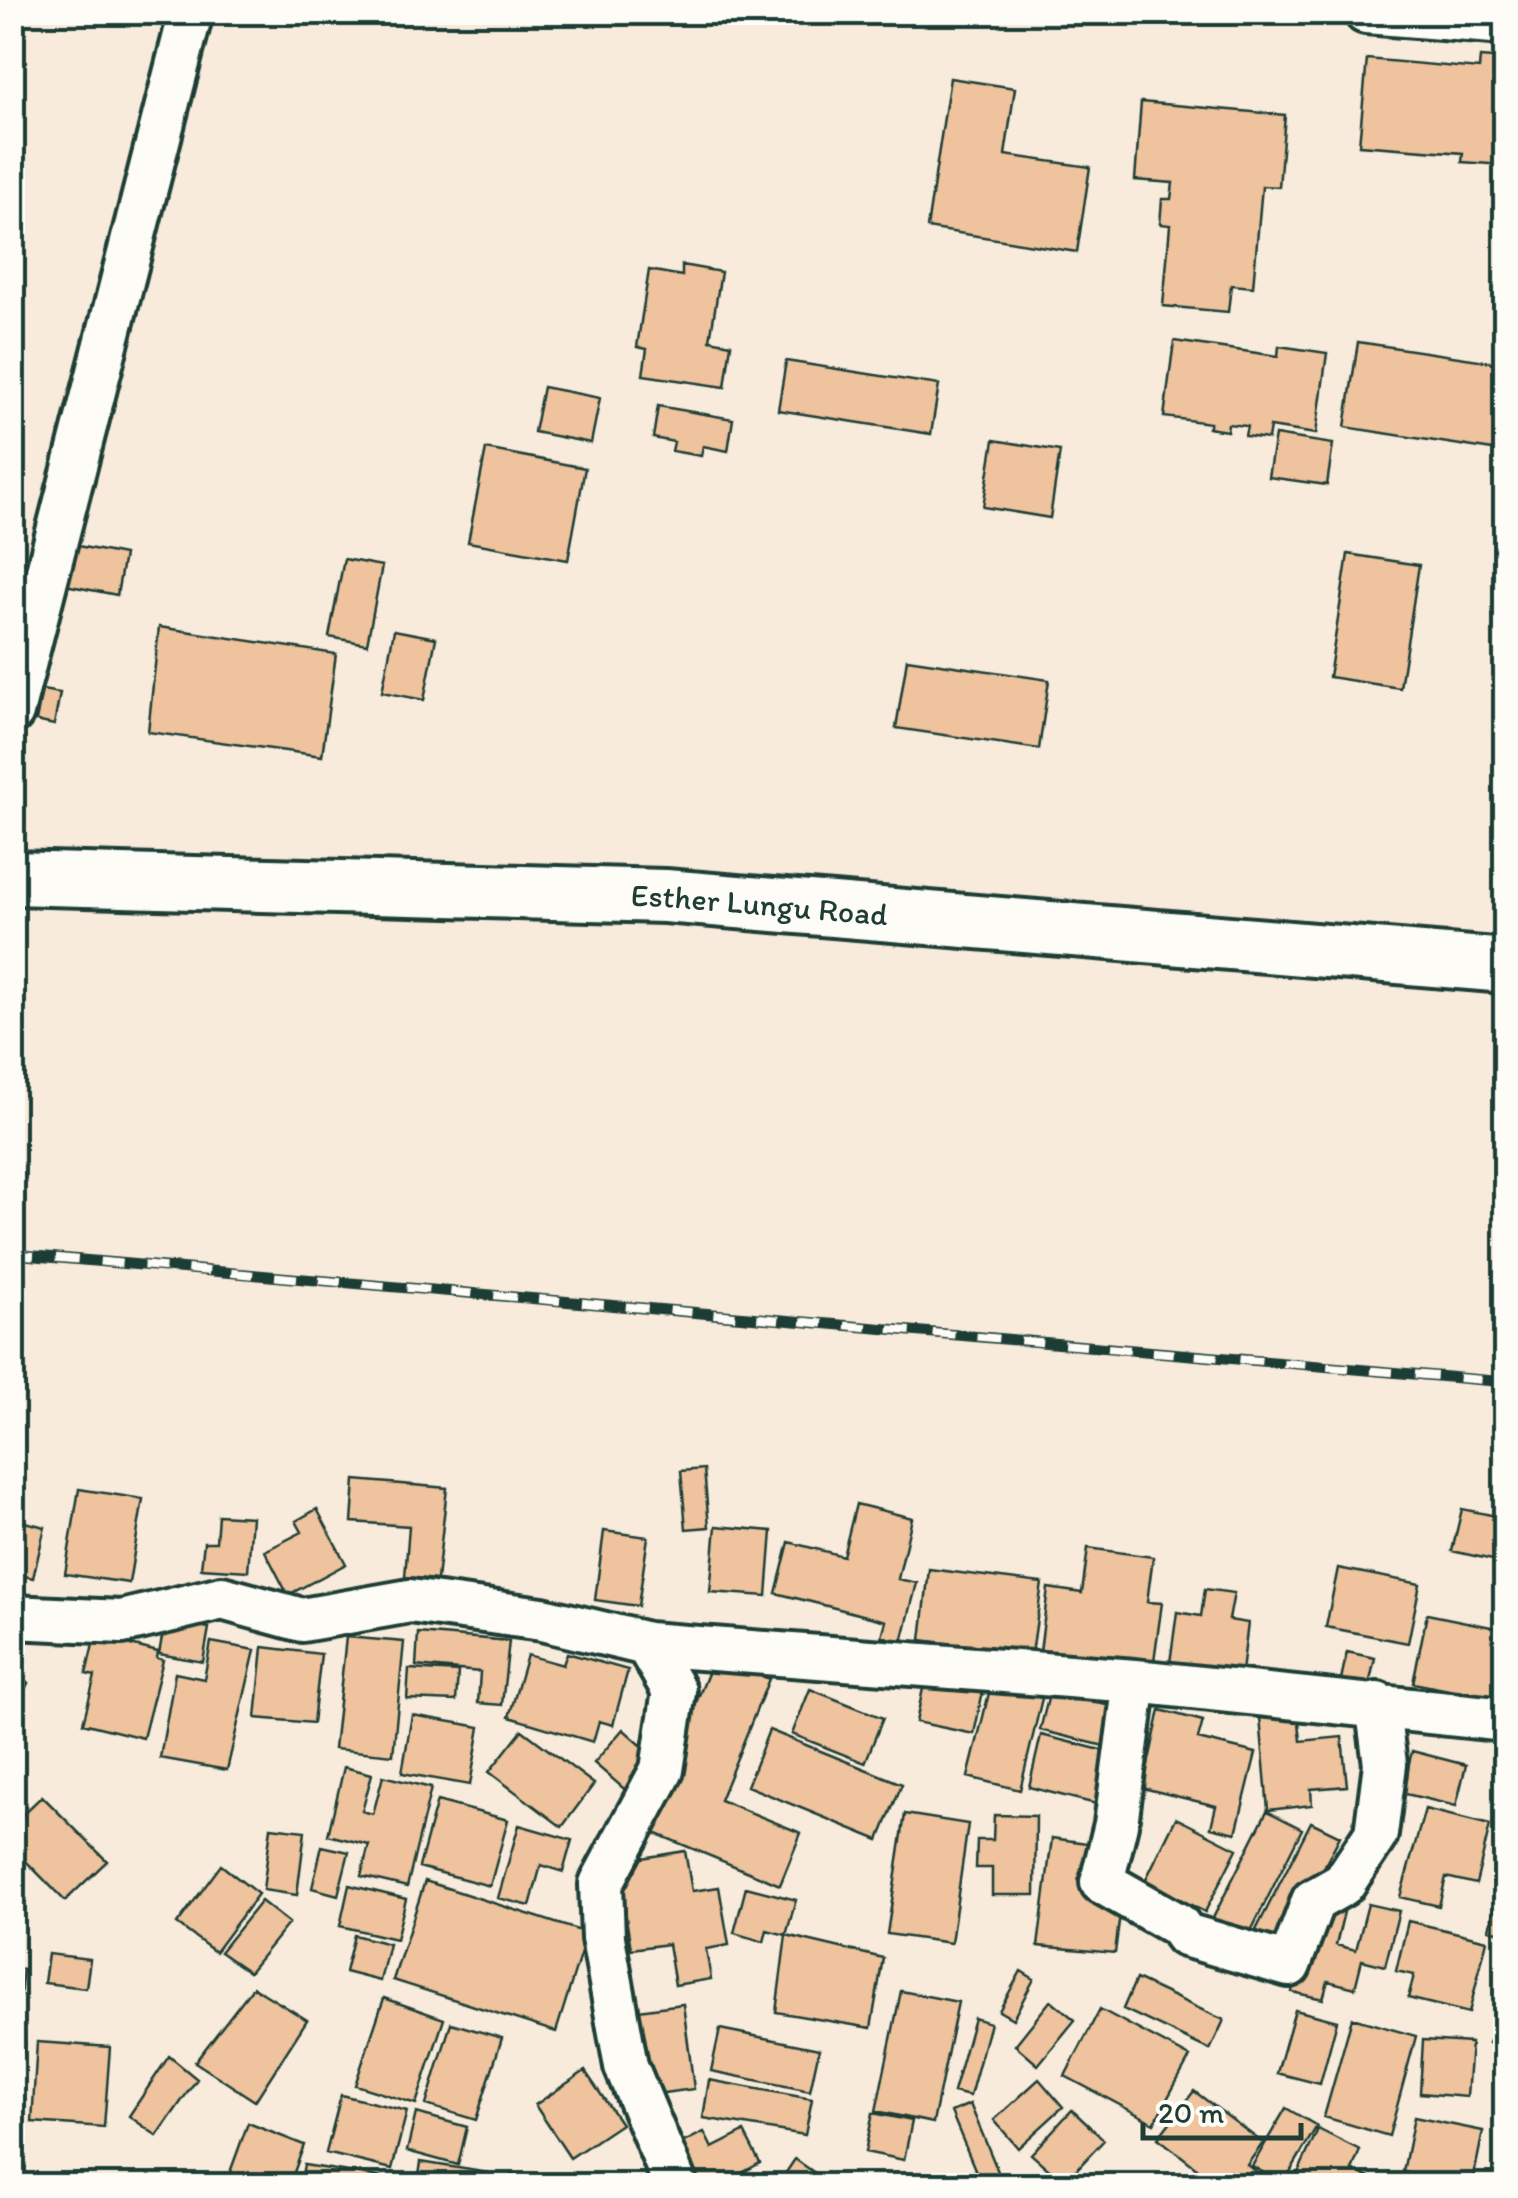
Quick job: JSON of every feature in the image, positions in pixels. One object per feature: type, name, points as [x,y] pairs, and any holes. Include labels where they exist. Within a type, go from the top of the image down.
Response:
[{"type":"street","points":[[12,712],[191,12]]},
{"type":"street","points":[[1366,12],[1506,23]]},
{"type":"street","name":"Esther Lungu Road","points":[[12,878],[665,896],[1506,966]]},
{"type":"street","points":[[12,1617],[122,1622],[222,1598],[302,1620],[410,1601],[542,1619],[647,1644],[1134,1681],[1506,1720]]},
{"type":"street","points":[[647,1644],[674,1691],[662,1770],[600,1884],[602,1920],[626,2066],[676,2186]]},
{"type":"street","points":[[1134,1681],[1116,1824],[1102,1882],[1178,1925],[1185,1935],[1289,1965],[1313,1901],[1343,1884],[1376,1834],[1384,1764],[1377,1704]]},
{"type":"building","points":[[1480,57],[1506,59],[1504,165],[1462,162],[1463,153],[1359,145],[1367,59],[1479,69]]},
{"type":"building","points":[[950,78],[1015,88],[1005,155],[1090,167],[1077,252],[927,228]]},
{"type":"building","points":[[1141,102],[1285,115],[1279,187],[1262,186],[1253,287],[1231,285],[1228,312],[1163,306],[1170,225],[1160,224],[1162,199],[1171,199],[1173,183],[1135,180]]},
{"type":"building","points":[[682,265],[721,272],[710,340],[731,344],[725,387],[643,375],[647,349],[637,347],[649,270],[682,276]]},
{"type":"building","points":[[1174,341],[1278,356],[1279,346],[1327,353],[1316,434],[1270,427],[1268,439],[1245,436],[1247,426],[1228,424],[1227,431],[1208,428],[1210,423],[1164,417]]},
{"type":"building","points":[[1358,342],[1506,364],[1499,451],[1345,427]]},
{"type":"building","points":[[786,361],[939,385],[931,434],[778,410]]},
{"type":"building","points":[[543,387],[600,398],[591,443],[534,432]]},
{"type":"building","points":[[658,406],[733,419],[728,451],[703,446],[701,456],[672,451],[674,442],[653,438]]},
{"type":"building","points":[[1275,435],[1333,444],[1327,485],[1268,477]]},
{"type":"building","points":[[994,440],[1060,451],[1050,518],[983,507]]},
{"type":"building","points":[[486,449],[585,468],[568,560],[468,542]]},
{"type":"building","points":[[68,544],[124,555],[117,595],[60,584]]},
{"type":"building","points":[[1348,554],[1419,565],[1400,688],[1329,677]]},
{"type":"building","points":[[344,559],[382,566],[367,644],[329,637]]},
{"type":"building","points":[[159,627],[336,654],[322,756],[148,732]]},
{"type":"building","points":[[394,630],[436,638],[424,700],[382,692]]},
{"type":"building","points":[[907,659],[1049,680],[1039,749],[896,728]]},
{"type":"building","points":[[42,690],[60,693],[54,725],[36,721]]},
{"type":"building","points":[[704,1469],[709,1527],[686,1529],[681,1471]]},
{"type":"building","points":[[355,1480],[447,1488],[437,1580],[405,1577],[409,1526],[352,1522]]},
{"type":"building","points":[[79,1489],[143,1499],[129,1583],[65,1574]]},
{"type":"building","points":[[856,1504],[912,1518],[898,1579],[917,1583],[902,1642],[882,1636],[886,1621],[776,1593],[789,1542],[843,1556]]},
{"type":"building","points":[[317,1509],[346,1564],[288,1595],[265,1551],[302,1532],[296,1521]]},
{"type":"building","points":[[1462,1509],[1506,1518],[1506,1563],[1452,1551]]},
{"type":"building","points":[[218,1515],[252,1517],[248,1571],[201,1568],[204,1542],[216,1542]]},
{"type":"building","points":[[12,1519],[45,1527],[33,1578],[12,1573]]},
{"type":"building","points":[[716,1526],[772,1531],[767,1596],[710,1592]]},
{"type":"building","points":[[604,1531],[648,1537],[638,1606],[595,1600]]},
{"type":"building","points":[[1088,1548],[1153,1557],[1147,1602],[1162,1603],[1153,1668],[1040,1652],[1048,1588],[1082,1593]]},
{"type":"building","points":[[1338,1568],[1420,1584],[1408,1643],[1326,1627]]},
{"type":"building","points":[[929,1569],[1042,1583],[1032,1654],[921,1640]]},
{"type":"building","points":[[1205,1589],[1234,1593],[1229,1620],[1248,1623],[1241,1680],[1169,1670],[1177,1612],[1201,1616]]},
{"type":"building","points":[[1427,1614],[1506,1630],[1506,1701],[1413,1683]]},
{"type":"building","points":[[165,1620],[209,1628],[203,1662],[159,1654]]},
{"type":"building","points":[[418,1633],[509,1641],[502,1705],[478,1703],[480,1672],[416,1666]]},
{"type":"building","points":[[95,1636],[158,1652],[157,1658],[163,1660],[143,1738],[83,1723],[95,1676],[86,1674]]},
{"type":"building","points":[[346,1637],[404,1642],[393,1755],[334,1749]]},
{"type":"building","points":[[211,1642],[255,1650],[227,1770],[160,1758],[175,1673],[204,1679]]},
{"type":"building","points":[[263,1647],[321,1654],[313,1723],[256,1718]]},
{"type":"building","points":[[1347,1652],[1375,1658],[1368,1690],[1340,1684]]},
{"type":"building","points":[[567,1653],[628,1670],[613,1725],[599,1721],[593,1742],[509,1717],[527,1655],[563,1665]]},
{"type":"building","points":[[715,1656],[769,1679],[720,1800],[801,1833],[780,1885],[645,1829]]},
{"type":"building","points":[[409,1669],[458,1672],[456,1701],[407,1699]]},
{"type":"building","points":[[926,1674],[984,1686],[974,1734],[916,1722]]},
{"type":"building","points":[[12,1676],[28,1683],[12,1718]]},
{"type":"building","points":[[993,1677],[1044,1690],[1020,1790],[968,1777]]},
{"type":"building","points":[[810,1689],[883,1718],[865,1763],[792,1734]]},
{"type":"building","points":[[1050,1691],[1114,1707],[1104,1746],[1040,1730]]},
{"type":"building","points":[[1160,1710],[1203,1721],[1198,1739],[1256,1753],[1236,1833],[1211,1827],[1216,1806],[1143,1788]]},
{"type":"building","points":[[1298,1713],[1301,1741],[1342,1737],[1347,1786],[1311,1789],[1312,1805],[1268,1810],[1260,1717]]},
{"type":"building","points":[[412,1715],[480,1727],[470,1785],[402,1773]]},
{"type":"building","points":[[623,1729],[659,1761],[630,1794],[594,1763]]},
{"type":"building","points":[[522,1730],[594,1784],[562,1827],[489,1772]]},
{"type":"building","points":[[769,1730],[902,1784],[879,1840],[747,1786]]},
{"type":"building","points":[[1041,1735],[1121,1755],[1108,1807],[1029,1787]]},
{"type":"building","points":[[1412,1751],[1466,1765],[1456,1806],[1402,1793]]},
{"type":"building","points":[[344,1767],[372,1774],[362,1811],[373,1814],[383,1776],[431,1788],[407,1887],[361,1876],[369,1845],[328,1835]]},
{"type":"building","points":[[42,1796],[107,1861],[65,1901],[12,1847],[12,1825]]},
{"type":"building","points":[[437,1801],[508,1820],[490,1886],[419,1867]]},
{"type":"building","points":[[1425,1809],[1490,1825],[1476,1884],[1446,1877],[1439,1906],[1400,1897]]},
{"type":"building","points":[[1267,1811],[1302,1829],[1247,1939],[1212,1920]]},
{"type":"building","points":[[905,1814],[968,1824],[951,1943],[887,1934]]},
{"type":"building","points":[[994,1815],[1036,1816],[1035,1895],[992,1895],[992,1868],[976,1868],[977,1840],[993,1840]]},
{"type":"building","points":[[1176,1818],[1237,1849],[1205,1912],[1145,1881]]},
{"type":"building","points":[[1311,1822],[1340,1836],[1280,1953],[1252,1938]]},
{"type":"building","points":[[519,1825],[572,1840],[563,1872],[541,1865],[530,1906],[498,1898]]},
{"type":"building","points":[[271,1827],[305,1831],[297,1895],[263,1890]]},
{"type":"building","points":[[1052,1838],[1101,1845],[1094,1903],[1121,1906],[1115,1953],[1038,1946]]},
{"type":"building","points":[[322,1846],[349,1852],[338,1895],[312,1888]]},
{"type":"building","points":[[685,1851],[692,1891],[719,1887],[729,1945],[706,1949],[711,1979],[675,1985],[668,1944],[631,1949],[617,1862]]},
{"type":"building","points":[[221,1865],[258,1894],[215,1952],[177,1924]]},
{"type":"building","points":[[1502,1877],[1506,1878],[1506,1934],[1489,1929]]},
{"type":"building","points":[[425,1881],[587,1933],[556,2032],[393,1980]]},
{"type":"building","points":[[349,1885],[406,1899],[396,1939],[340,1926]]},
{"type":"building","points":[[746,1887],[796,1900],[786,1935],[767,1930],[764,1942],[734,1933]]},
{"type":"building","points":[[261,1901],[289,1923],[249,1972],[220,1952]]},
{"type":"building","points":[[1368,1904],[1399,1911],[1385,1966],[1362,1960],[1355,1988],[1328,1981],[1323,1999],[1292,1992],[1314,1905],[1344,1912],[1336,1945],[1356,1950]]},
{"type":"building","points":[[1408,1921],[1487,1940],[1469,2013],[1408,1998],[1414,1975],[1396,1971]]},
{"type":"building","points":[[354,1935],[389,1944],[380,1981],[345,1972]]},
{"type":"building","points":[[786,1935],[883,1958],[871,2028],[776,2012]]},
{"type":"building","points":[[48,1954],[90,1959],[86,1988],[44,1983]]},
{"type":"building","points":[[12,1968],[23,1969],[17,2025],[12,2024]]},
{"type":"building","points":[[1021,1971],[1034,1979],[1013,2019],[999,2011]]},
{"type":"building","points":[[1136,1979],[1224,2020],[1210,2050],[1123,2009]]},
{"type":"building","points":[[253,1987],[307,2020],[255,2101],[195,2062]]},
{"type":"building","points":[[901,1991],[958,2002],[933,2123],[876,2111]]},
{"type":"building","points":[[384,1998],[444,2019],[416,2104],[355,2085]]},
{"type":"building","points":[[1051,2000],[1075,2020],[1038,2065],[1015,2045]]},
{"type":"building","points":[[683,2004],[694,2089],[648,2095],[638,2010]]},
{"type":"building","points":[[1100,2009],[1190,2057],[1154,2123],[1065,2076]]},
{"type":"building","points":[[1295,2010],[1337,2021],[1320,2084],[1277,2073]]},
{"type":"building","points":[[1506,2011],[1506,2052],[1489,2043]]},
{"type":"building","points":[[974,2018],[990,2023],[970,2096],[953,2092]]},
{"type":"building","points":[[1352,2018],[1416,2036],[1389,2136],[1324,2117]]},
{"type":"building","points":[[451,2023],[502,2038],[476,2120],[426,2105]]},
{"type":"building","points":[[720,2029],[819,2049],[810,2091],[711,2071]]},
{"type":"building","points":[[12,2040],[25,2043],[12,2095]]},
{"type":"building","points":[[1423,2040],[1471,2043],[1467,2097],[1420,2093]]},
{"type":"building","points":[[37,2042],[110,2047],[104,2127],[32,2122]]},
{"type":"building","points":[[169,2056],[197,2079],[157,2136],[129,2116]]},
{"type":"building","points":[[585,2071],[621,2124],[570,2158],[535,2105]]},
{"type":"building","points":[[1039,2079],[1063,2107],[1018,2148],[994,2120]]},
{"type":"building","points":[[709,2080],[812,2099],[805,2135],[703,2118]]},
{"type":"building","points":[[1194,2091],[1263,2143],[1247,2165],[1275,2186],[1220,2186],[1158,2138]]},
{"type":"building","points":[[341,2095],[407,2111],[392,2169],[326,2153]]},
{"type":"building","points":[[970,2104],[1004,2186],[982,2186],[951,2112]]},
{"type":"building","points":[[1286,2108],[1317,2126],[1283,2184],[1252,2166]]},
{"type":"building","points":[[1072,2110],[1104,2140],[1064,2183],[1031,2154]]},
{"type":"building","points":[[416,2113],[467,2127],[458,2165],[407,2151]]},
{"type":"building","points":[[873,2113],[912,2121],[904,2160],[865,2152]]},
{"type":"building","points":[[1414,2117],[1483,2131],[1472,2186],[1403,2172]]},
{"type":"building","points":[[248,2123],[304,2145],[289,2186],[225,2186]]},
{"type":"building","points":[[1318,2129],[1360,2150],[1352,2170],[1371,2178],[1368,2186],[1292,2186]]},
{"type":"building","points":[[704,2132],[712,2148],[744,2132],[760,2163],[718,2186],[693,2186],[674,2147]]},
{"type":"building","points":[[795,2159],[829,2183],[828,2186],[777,2186]]},
{"type":"building","points":[[421,2162],[489,2173],[487,2186],[300,2186],[304,2165],[418,2183]]},
{"type":"building","points":[[511,2174],[559,2186],[508,2186]]},
{"type":"railway","points":[[12,1254],[1506,1382]]}]
